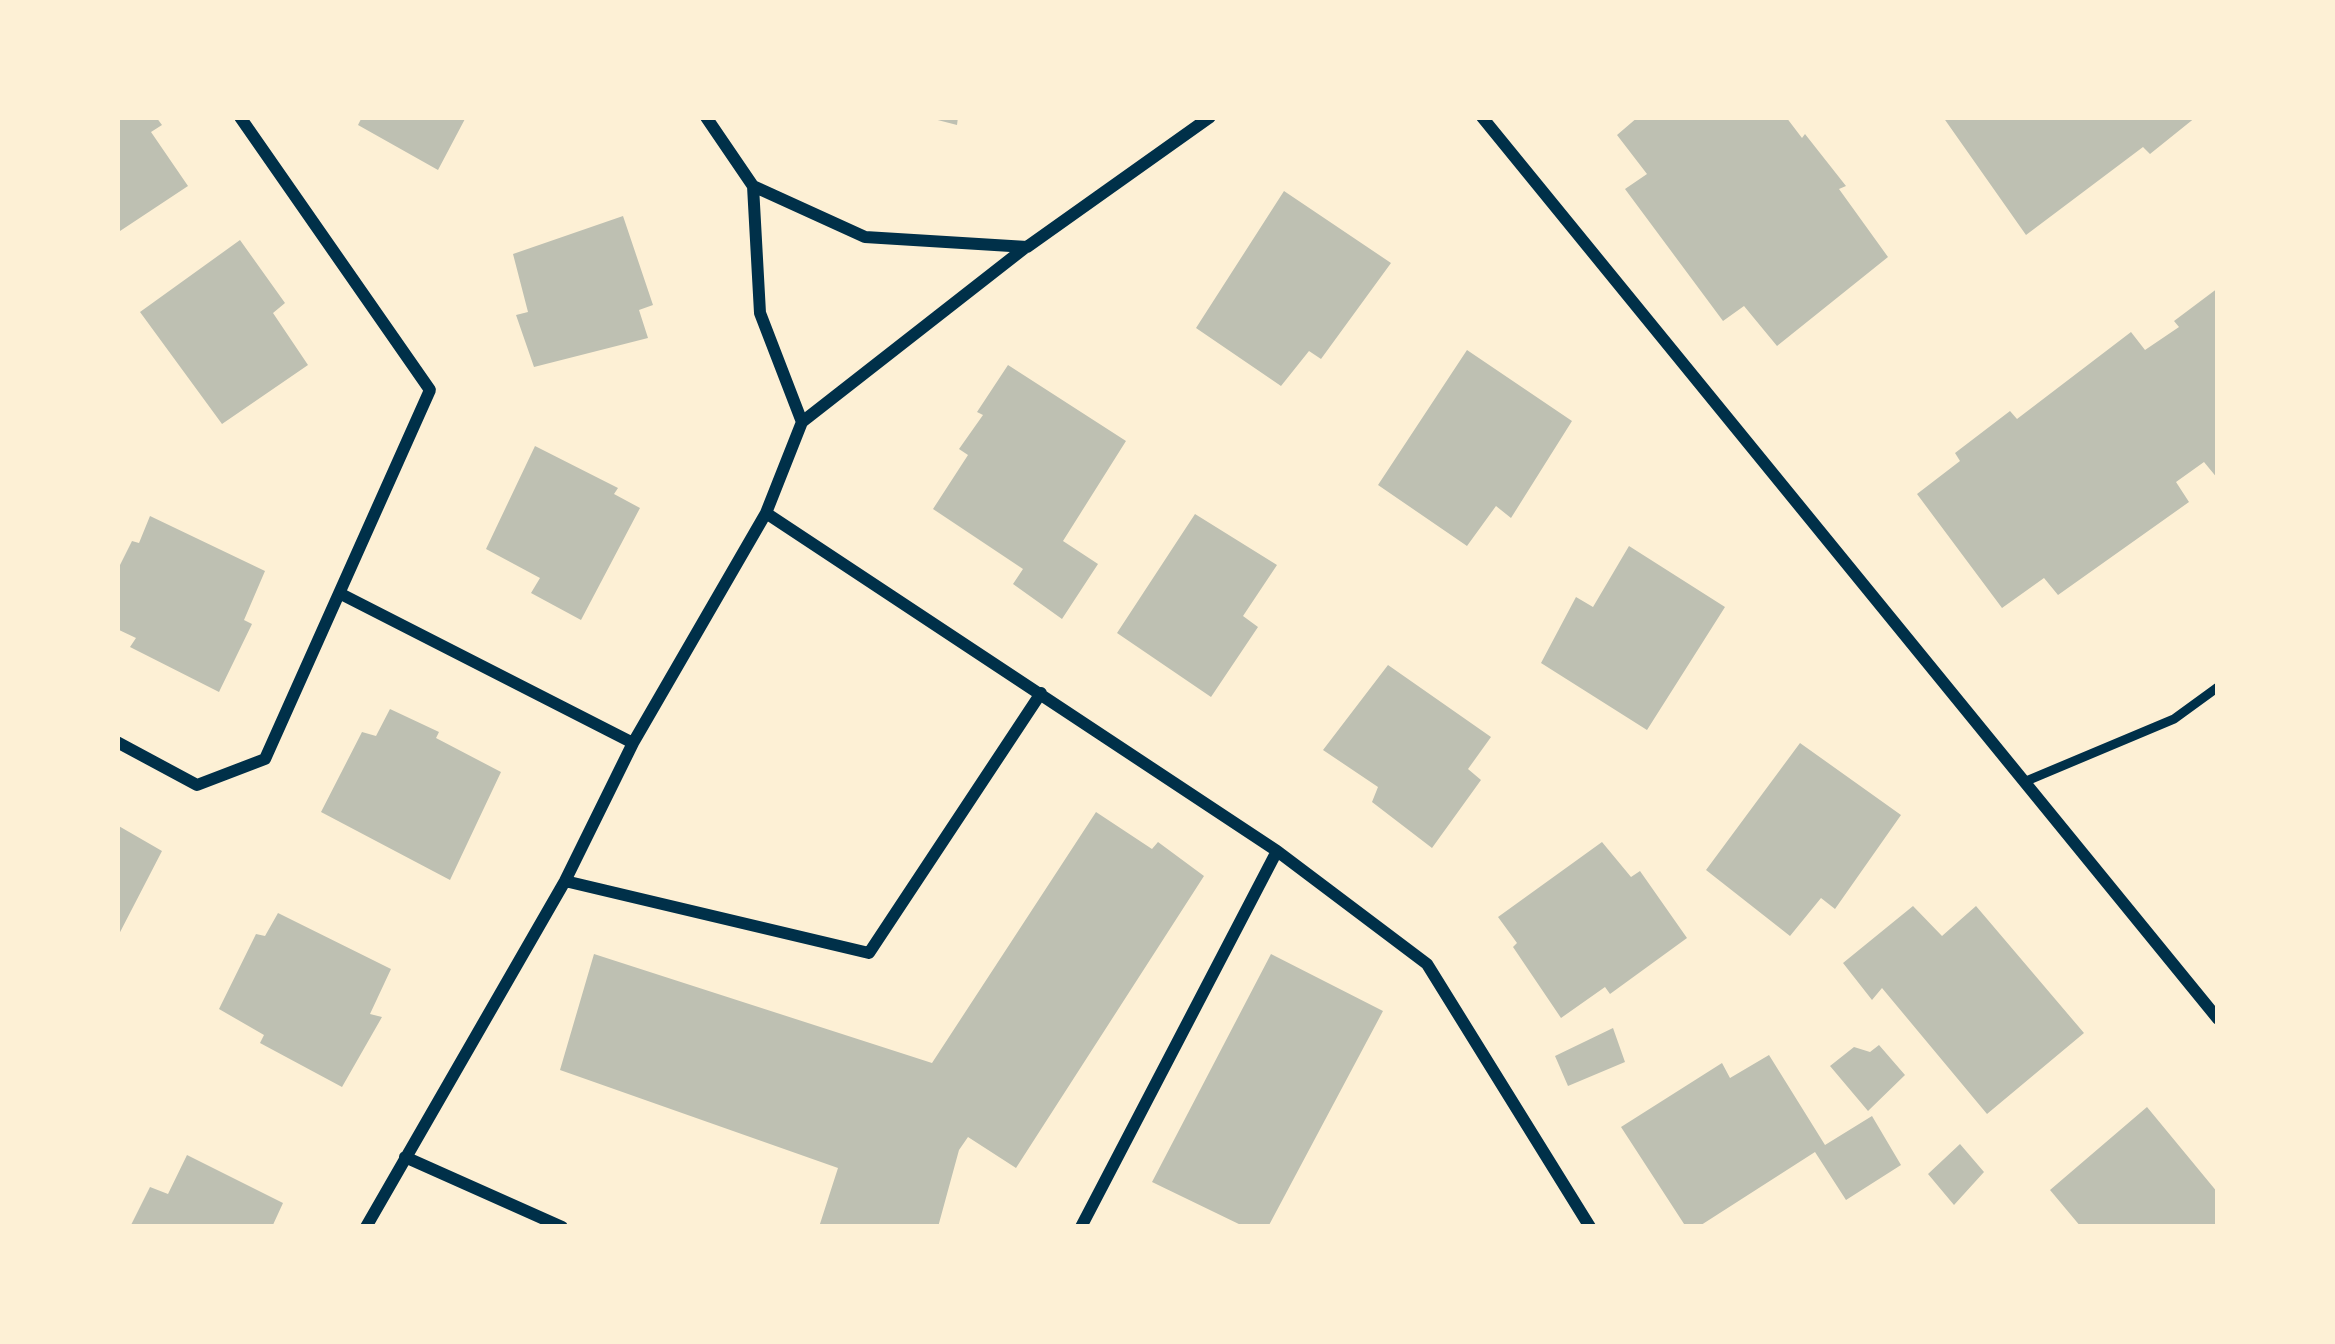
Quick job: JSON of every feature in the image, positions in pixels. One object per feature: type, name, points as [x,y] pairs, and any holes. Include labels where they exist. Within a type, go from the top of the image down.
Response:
[{"type":"street","points":[[117,742],[197,785],[265,759],[430,390],[240,117]]},
{"type":"street","points":[[706,117],[753,186],[760,313],[802,422]]},
{"type":"street","points":[[366,1227],[565,881],[633,743],[766,513],[802,422],[1027,247],[1210,117]]},
{"type":"street","points":[[1482,117],[2218,1019]]},
{"type":"street","points":[[753,186],[865,237],[1027,247]]},
{"type":"street","points":[[766,513],[1277,851],[1427,964],[1590,1227]]},
{"type":"street","points":[[340,594],[633,743]]},
{"type":"street","points":[[565,881],[869,953],[1041,693]]},
{"type":"street","points":[[1081,1227],[1277,851]]},
{"type":"street","points":[[406,1157],[562,1227]]},
{"type":"lane","points":[[2024,782],[2174,719],[2218,687]]},
{"type":"building","points":[[117,117],[156,117],[162,125],[151,132],[188,186],[117,233]]},
{"type":"building","points":[[362,117],[466,117],[438,170],[358,125]]},
{"type":"building","points":[[926,117],[958,117],[957,125]]},
{"type":"building","points":[[1638,117],[1786,117],[1846,186],[1839,189],[1888,257],[1777,346],[1744,306],[1723,321],[1625,189],[1647,174],[1617,135]]},
{"type":"building","points":[[1943,117],[2196,117],[2150,154],[2143,147],[2026,235]]},
{"type":"building","points":[[1284,191],[1391,263],[1321,359],[1309,351],[1281,386],[1196,328]]},
{"type":"building","points":[[623,216],[653,305],[639,310],[648,338],[534,367],[516,315],[528,312],[513,254]]},
{"type":"building","points":[[240,240],[285,303],[273,313],[308,365],[222,424],[140,312]]},
{"type":"building","points":[[2218,288],[2218,479],[2204,462],[2176,482],[2189,502],[2058,595],[2044,578],[2002,608],[1917,494],[1960,461],[1955,453],[2010,411],[2017,419],[2131,332],[2145,350],[2179,327],[2174,321]]},
{"type":"building","points":[[1467,350],[1572,421],[1511,518],[1496,506],[1467,546],[1378,485]]},
{"type":"building","points":[[1008,365],[1126,441],[1063,541],[1098,564],[1062,619],[1013,584],[1023,569],[933,509],[968,455],[959,449]]},
{"type":"building","points":[[535,446],[618,488],[614,494],[640,508],[581,620],[531,593],[540,578],[486,549]]},
{"type":"building","points":[[1195,514],[1277,565],[1243,616],[1258,627],[1211,697],[1117,633]]},
{"type":"building","points":[[150,516],[265,571],[244,620],[252,624],[219,692],[130,647],[136,638],[117,629],[117,571],[132,541],[139,543]]},
{"type":"building","points":[[1629,546],[1725,607],[1647,730],[1541,663],[1576,597],[1593,607]]},
{"type":"building","points":[[1388,665],[1491,737],[1468,769],[1481,780],[1432,848],[1372,802],[1378,787],[1323,750]]},
{"type":"building","points":[[390,709],[439,732],[436,738],[501,772],[450,880],[321,812],[362,732],[376,736]]},
{"type":"building","points":[[1800,743],[1901,815],[1835,909],[1821,898],[1790,936],[1706,870]]},
{"type":"building","points":[[1096,812],[1152,849],[1158,842],[1204,876],[1016,1168],[968,1137],[959,1150],[938,1227],[819,1227],[838,1168],[560,1070],[594,954],[932,1063]]},
{"type":"building","points":[[117,825],[162,851],[117,938]]},
{"type":"building","points":[[1602,842],[1631,877],[1640,871],[1687,938],[1610,994],[1605,987],[1561,1018],[1498,917]]},
{"type":"building","points":[[1913,906],[1942,936],[1976,906],[2084,1033],[1987,1114],[1882,988],[1872,1000],[1843,963]]},
{"type":"building","points":[[278,913],[391,969],[370,1014],[382,1017],[342,1087],[260,1043],[264,1035],[219,1009],[256,934],[265,936]]},
{"type":"building","points":[[1271,954],[1383,1011],[1268,1227],[1245,1227],[1152,1182]]},
{"type":"building","points":[[1613,1028],[1625,1062],[1568,1086],[1555,1056]]},
{"type":"building","points":[[1879,1045],[1905,1075],[1868,1111],[1830,1066],[1854,1047],[1870,1052]]},
{"type":"building","points":[[1769,1055],[1825,1145],[1872,1116],[1901,1165],[1846,1200],[1815,1152],[1698,1227],[1686,1227],[1621,1127],[1722,1063],[1730,1078]]},
{"type":"building","points":[[2147,1107],[2218,1193],[2218,1227],[2081,1227],[2050,1190]]},
{"type":"building","points":[[1960,1144],[1984,1172],[1954,1205],[1928,1174]]},
{"type":"building","points":[[187,1155],[283,1203],[272,1227],[130,1227],[150,1187],[168,1194]]}]
